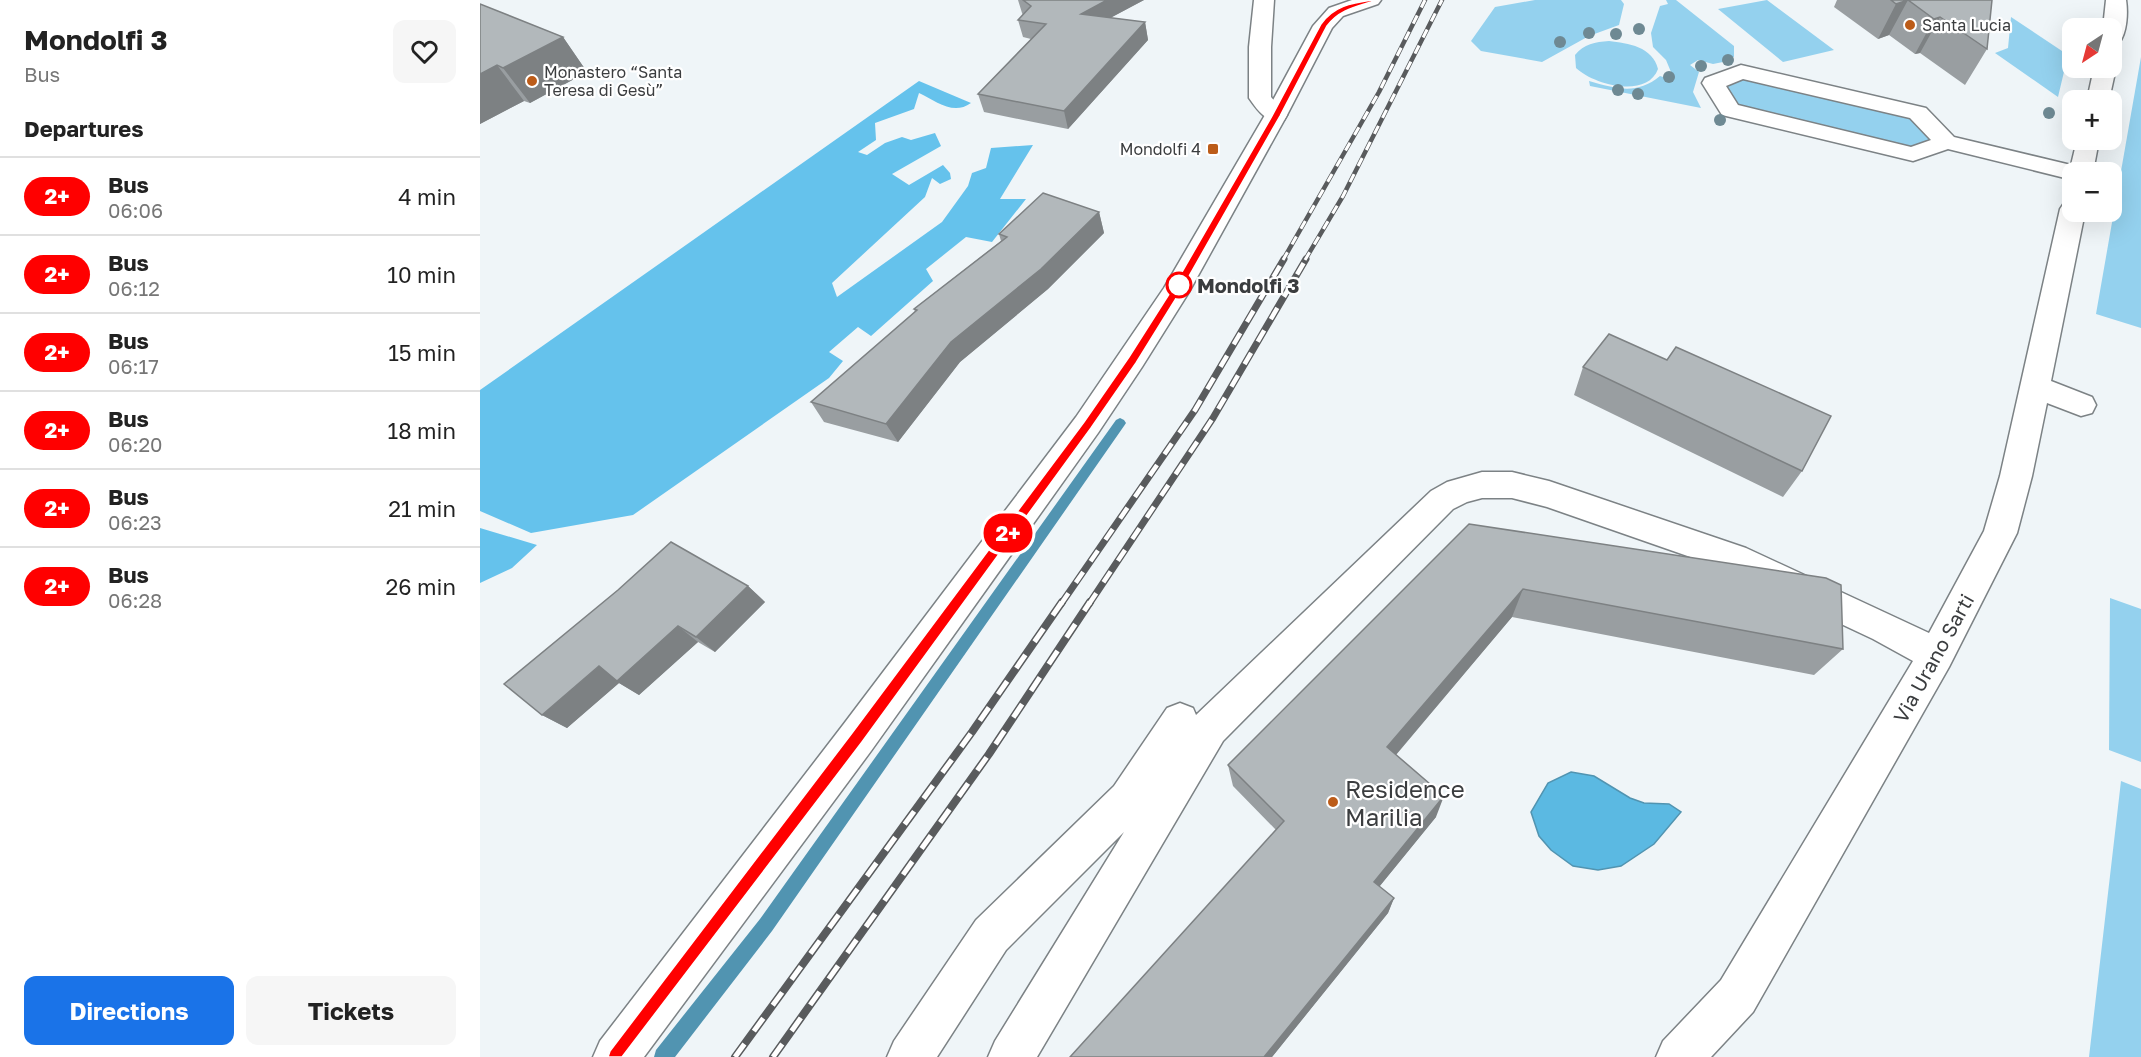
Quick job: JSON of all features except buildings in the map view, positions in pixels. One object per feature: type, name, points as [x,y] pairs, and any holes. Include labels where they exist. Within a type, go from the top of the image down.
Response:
[{"type":"street","points":[[1264,0],[1260,47],[1260,98],[1276,116]]},
{"type":"street","points":[[1260,47],[1275,64],[1284,70],[1297,68],[1330,16],[1344,7],[1371,0]]},
{"type":"street","points":[[2116,0],[2116,18]]},
{"type":"street","points":[[616,1057],[857,738],[1087,425],[1175,292],[1276,116],[1311,46]]},
{"type":"street","points":[[1946,142],[1913,154],[1730,110],[1713,83],[1741,72],[1918,113],[1946,142],[2062,170]]},
{"type":"street","name":"Via Urano Sarti","points":[[1679,1057],[1737,996],[1936,655],[2000,533],[2016,476],[2070,222]]},
{"type":"street","points":[[2035,386],[2081,405]]},
{"type":"street","points":[[910,1057],[991,935],[1143,807],[1210,728],[1442,500],[1458,491],[1482,485],[1512,485],[1549,494],[1734,558],[1886,628],[1936,655]]},
{"type":"street","points":[[1011,1057],[1143,807],[1180,721]]},
{"type":"shaded area","points":[[1535,0],[1621,0],[1624,4],[1619,25],[1589,36],[1542,62],[1481,51],[1471,41],[1495,7]]},
{"type":"shaded area","points":[[1666,0],[1676,0],[1734,46],[1734,57],[1723,58],[1723,62],[1713,64],[1698,60],[1690,65],[1699,72],[1693,92],[1701,108],[1590,86],[1589,81],[1626,89],[1643,86],[1660,76],[1666,78],[1671,72],[1666,60],[1653,47],[1651,33],[1660,6],[1668,4]]},
{"type":"shaded area","points":[[1767,0],[1834,50],[1783,62],[1718,9]]},
{"type":"shaded area","points":[[2011,17],[2062,51],[2063,78],[2058,97],[1995,53],[2008,48]]},
{"type":"shaded area","points":[[1609,41],[1632,45],[1651,56],[1658,69],[1652,78],[1643,84],[1620,86],[1595,80],[1576,68],[1575,55],[1578,51],[1590,44]]},
{"type":"shaded area","points":[[2141,57],[2141,328],[2096,314],[2112,222],[2122,222],[2122,166]]},
{"type":"shaded area","points":[[1742,78],[1916,117],[1933,140],[1915,148],[1737,106],[1725,85]]},
{"type":"shaded area","points":[[919,81],[971,103],[964,107],[951,108],[919,93],[914,109],[875,123],[876,140],[858,152],[867,155],[885,143],[902,137],[911,140],[935,133],[941,146],[892,174],[909,185],[943,165],[950,173],[951,179],[940,184],[932,178],[925,197],[832,283],[837,297],[942,222],[968,186],[972,173],[986,168],[991,148],[1033,145],[1000,199],[1026,199],[992,242],[966,237],[926,269],[933,281],[871,336],[858,327],[829,352],[843,361],[829,378],[633,515],[531,533],[480,511],[480,390]]},
{"type":"shaded area","points":[[480,528],[537,545],[512,568],[480,583]]},
{"type":"shaded area","points":[[2110,598],[2141,609],[2141,762],[2109,750]]},
{"type":"shaded area","points":[[1571,772],[1594,776],[1630,798],[1644,803],[1669,804],[1681,812],[1654,844],[1621,866],[1598,870],[1573,866],[1551,850],[1539,836],[1531,812],[1548,783]]},
{"type":"shaded area","points":[[2121,781],[2141,789],[2141,1057],[2089,1057]]},
{"type":"waterway","points":[[663,1057],[766,925],[1120,423]]},
{"type":"railway","points":[[1283,260],[1379,92],[1425,0]]},
{"type":"railway","points":[[1305,260],[1343,196],[1442,0]]},
{"type":"railway","points":[[1061,604],[1195,410],[1284,259]]},
{"type":"railway","points":[[1089,604],[1213,418],[1306,259]]},
{"type":"railway","points":[[735,1057],[972,732],[1062,602]]},
{"type":"railway","points":[[773,1057],[989,754],[1090,602]]},
{"type":"bus line","name":"2+","points":[[616,1057],[857,738],[1087,425],[1132,360],[1175,292],[1276,116],[1311,46],[1330,16],[1344,7],[1372,0]]},
{"type":"place","name":"Santa Lucia","points":[[1910,25]]},
{"type":"place","name":"Monastero “Santa Teresa di Gesù”","points":[[532,81]]},
{"type":"place","name":"Mondolfi 4","points":[[1213,149]]},
{"type":"place","name":"Mondolfi 3","points":[[1179,285]]},
{"type":"place","name":"Residence Marilia","points":[[1333,802]]}]
